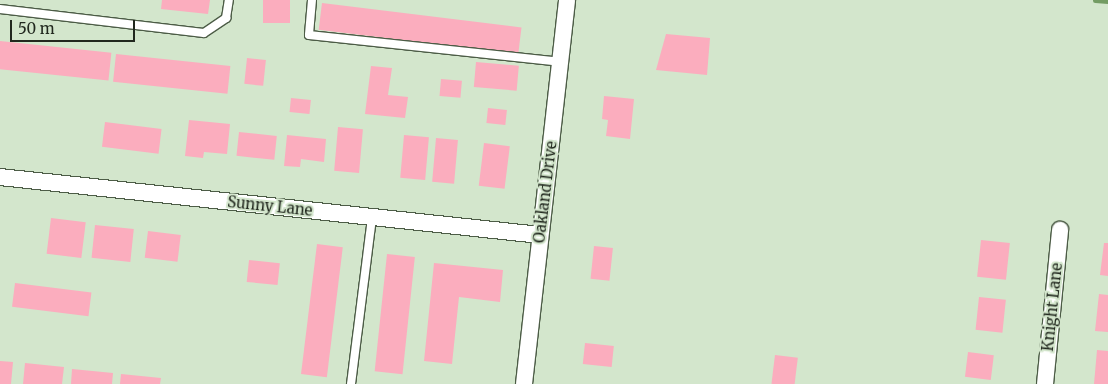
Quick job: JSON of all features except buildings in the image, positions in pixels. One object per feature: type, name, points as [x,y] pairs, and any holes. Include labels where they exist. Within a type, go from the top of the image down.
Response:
[{"type":"street","name":"Oakland Drive","points":[[524,384],[567,0]]},
{"type":"street","name":"Sunny Lane","points":[[0,177],[540,235]]},
{"type":"street","name":"Knight Lane","points":[[1045,384],[1060,230]]},
{"type":"lane","points":[[0,9],[204,33],[220,25],[229,0]]},
{"type":"lane","points":[[312,0],[309,35],[560,62]]},
{"type":"lane","points":[[351,384],[372,217]]},
{"type":"waterway","points":[[1095,0],[1108,1]]}]
